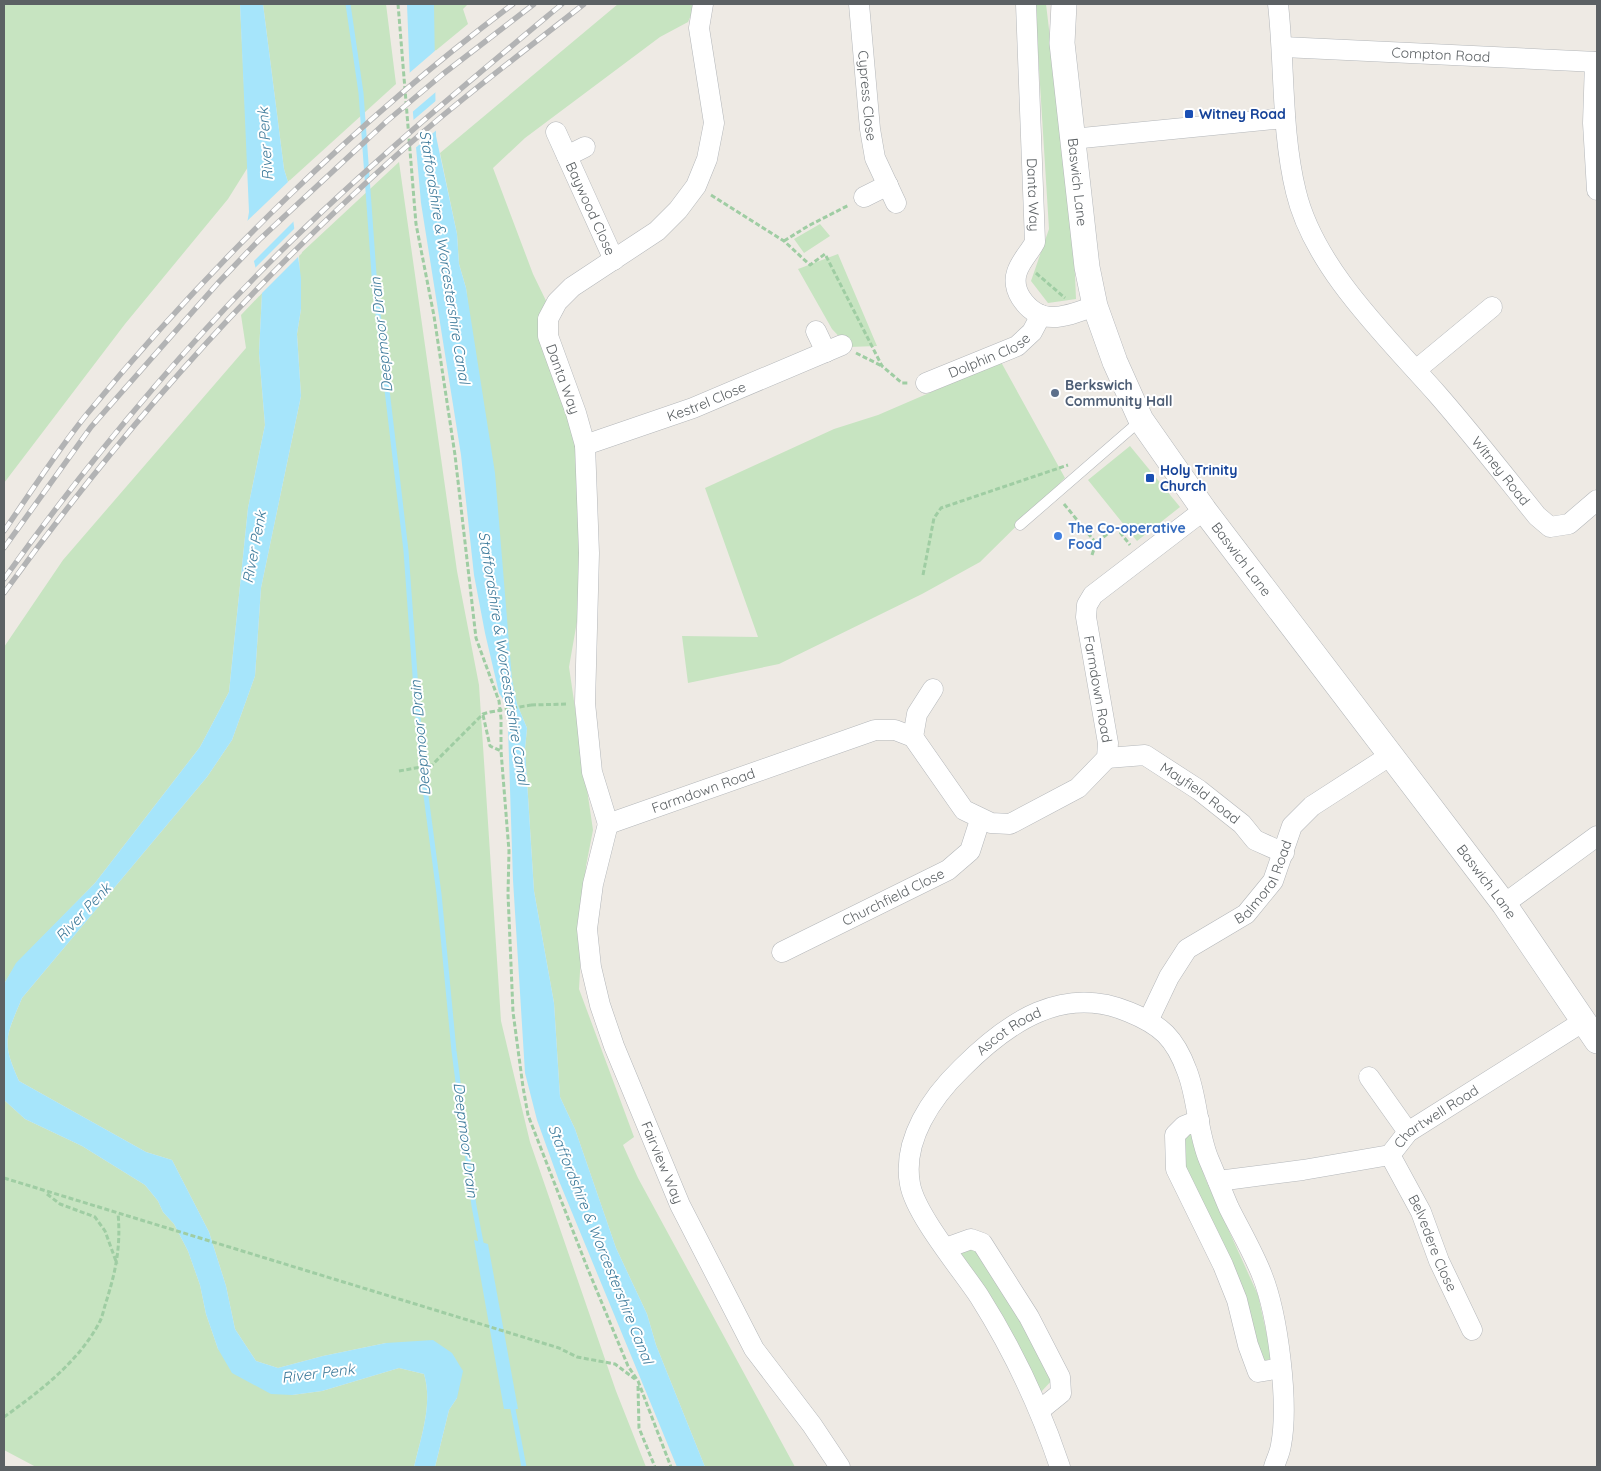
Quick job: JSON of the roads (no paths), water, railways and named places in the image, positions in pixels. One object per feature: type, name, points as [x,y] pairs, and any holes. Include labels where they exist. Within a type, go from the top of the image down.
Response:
[{"type":"street","name":"Danta Way","points":[[608,824],[592,772],[585,703],[589,553],[585,444],[576,413],[548,336],[548,319],[557,302],[572,287],[657,231],[678,210],[696,186],[707,159],[714,123],[699,28],[703,4]]},
{"type":"street","name":"Cypress Close","points":[[858,4],[870,129],[875,158],[892,194],[864,197]]},
{"type":"street","name":"Danta Way","points":[[1026,4],[1035,242],[1016,273],[1015,285],[1027,306],[1041,315]]},
{"type":"street","name":"Baswich Lane","points":[[1064,4],[1062,43],[1087,267],[1088,308],[1141,420],[1204,510],[1504,904],[1590,1031]]},
{"type":"street","name":"Witney Road","points":[[1278,4],[1283,46],[1285,118],[1296,192],[1306,224],[1321,256],[1345,288],[1416,370],[1536,516],[1550,527],[1569,524],[1597,500]]},
{"type":"street","name":"Compton Road","points":[[1283,46],[1596,62]]},
{"type":"street","points":[[1596,62],[1593,122],[1597,190]]},
{"type":"street","points":[[1072,139],[1285,118]]},
{"type":"street","name":"Baywood Close","points":[[556,132],[614,260]]},
{"type":"street","name":"Baywood Close","points":[[567,156],[585,147]]},
{"type":"street","points":[[1416,370],[1492,307]]},
{"type":"street","points":[[1041,315],[1066,316],[1088,308]]},
{"type":"street","name":"Dolphin Close","points":[[926,383],[1017,346],[1032,332],[1041,315]]},
{"type":"street","name":"Kestrel Close","points":[[585,444],[693,408],[834,349],[816,332]]},
{"type":"street","name":"Farmdown Road","points":[[608,824],[875,730],[895,730],[913,737],[964,810],[980,820],[1010,824],[1078,788],[1107,758],[1108,743],[1086,618],[1087,605],[1093,595],[1204,510]]},
{"type":"street","points":[[913,737],[917,714],[933,689]]},
{"type":"street","name":"Mayfield Road","points":[[1107,758],[1145,755],[1199,790],[1242,824],[1255,840],[1284,853]]},
{"type":"street","name":"Balmoral Road","points":[[1149,1019],[1170,976],[1188,949],[1246,914],[1273,881],[1292,826],[1312,806],[1391,756]]},
{"type":"street","name":"Churchfield Close","points":[[782,952],[948,870],[970,851],[980,820]]},
{"type":"street","name":"Fairview Way","points":[[608,824],[594,884],[587,929],[591,967],[600,1005],[614,1046],[680,1205],[754,1349],[812,1425],[840,1467]]},
{"type":"street","points":[[1504,904],[1597,836]]},
{"type":"street","name":"Ascot Road","points":[[1060,1467],[1040,1410],[1016,1362],[980,1298],[922,1214],[910,1185],[909,1152],[925,1114],[946,1084],[980,1050],[1014,1024],[1052,1006],[1086,1001],[1117,1007],[1149,1019],[1166,1032],[1188,1072],[1204,1150],[1263,1276],[1271,1304],[1281,1368],[1281,1446],[1274,1467]]},
{"type":"street","name":"Chartwell Road","points":[[1218,1181],[1303,1170],[1390,1155],[1408,1132],[1590,1031]]},
{"type":"street","points":[[1369,1077],[1408,1132]]},
{"type":"street","points":[[1199,1120],[1184,1126],[1175,1135],[1176,1169],[1237,1300],[1248,1345],[1258,1372],[1281,1368]]},
{"type":"street","name":"Belvedere Close","points":[[1390,1155],[1421,1212],[1439,1261],[1472,1330]]},
{"type":"street","points":[[946,1248],[971,1239],[982,1243],[1029,1318],[1060,1376],[1061,1393],[1040,1410]]},
{"type":"lane","points":[[1020,525],[1141,420]]},
{"type":"water","name":"River Penk","points":[[240,4],[263,4],[284,169],[288,182],[301,278],[301,309],[297,334],[301,396],[261,588],[255,676],[232,740],[207,777],[22,998],[9,1031],[8,1047],[13,1068],[19,1081],[146,1152],[172,1160],[209,1232],[226,1286],[235,1329],[256,1361],[278,1368],[323,1356],[386,1343],[433,1340],[452,1353],[463,1371],[457,1398],[449,1410],[435,1467],[414,1467],[427,1409],[424,1374],[399,1368],[322,1391],[292,1395],[271,1394],[232,1373],[218,1349],[206,1314],[200,1285],[188,1251],[174,1224],[163,1212],[158,1201],[145,1185],[82,1146],[25,1119],[4,1100],[4,984],[16,963],[95,883],[200,747],[229,692],[248,508],[265,425],[259,353],[262,293],[246,230],[249,212]]},
{"type":"water","name":"Staffordshire & Worcestershire Canal","points":[[407,4],[434,4],[436,136],[457,234],[459,264],[466,288],[495,473],[512,679],[517,704],[527,728],[525,749],[534,891],[554,1003],[560,1097],[575,1129],[616,1248],[647,1314],[656,1345],[705,1467],[677,1467],[559,1181],[537,1120],[525,1073],[513,880],[508,728],[511,719],[507,705],[499,693],[474,575],[461,455],[421,203],[410,80]]},
{"type":"water","points":[[474,1240],[488,1244],[518,1409],[504,1409]]},
{"type":"waterway","name":"Deepmoor Drain","points":[[348,4],[361,93],[375,288],[406,551],[421,758],[439,894],[454,1051],[474,1206],[482,1248]]},
{"type":"waterway","name":"Deepmoor Drain","points":[[512,1404],[524,1467]]},
{"type":"railway","points":[[4,531],[87,414],[183,304],[235,250],[343,145],[455,49],[513,4]]},
{"type":"railway","points":[[4,548],[91,427],[218,283],[259,240],[387,121],[443,74],[534,4]]},
{"type":"railway","points":[[4,579],[68,493],[135,409],[243,290],[348,187],[454,94],[562,4]]},
{"type":"railway","points":[[4,593],[47,535],[138,422],[185,367],[284,262],[412,141],[584,4]]},
{"type":"place","name":"Witney Road","points":[[1189,114]]},
{"type":"place","name":"Berkswich Community Hall","points":[[1055,393]]},
{"type":"place","name":"Holy Trinity Church","points":[[1150,478]]},
{"type":"place","name":"The Co-operative Food","points":[[1058,536]]}]
